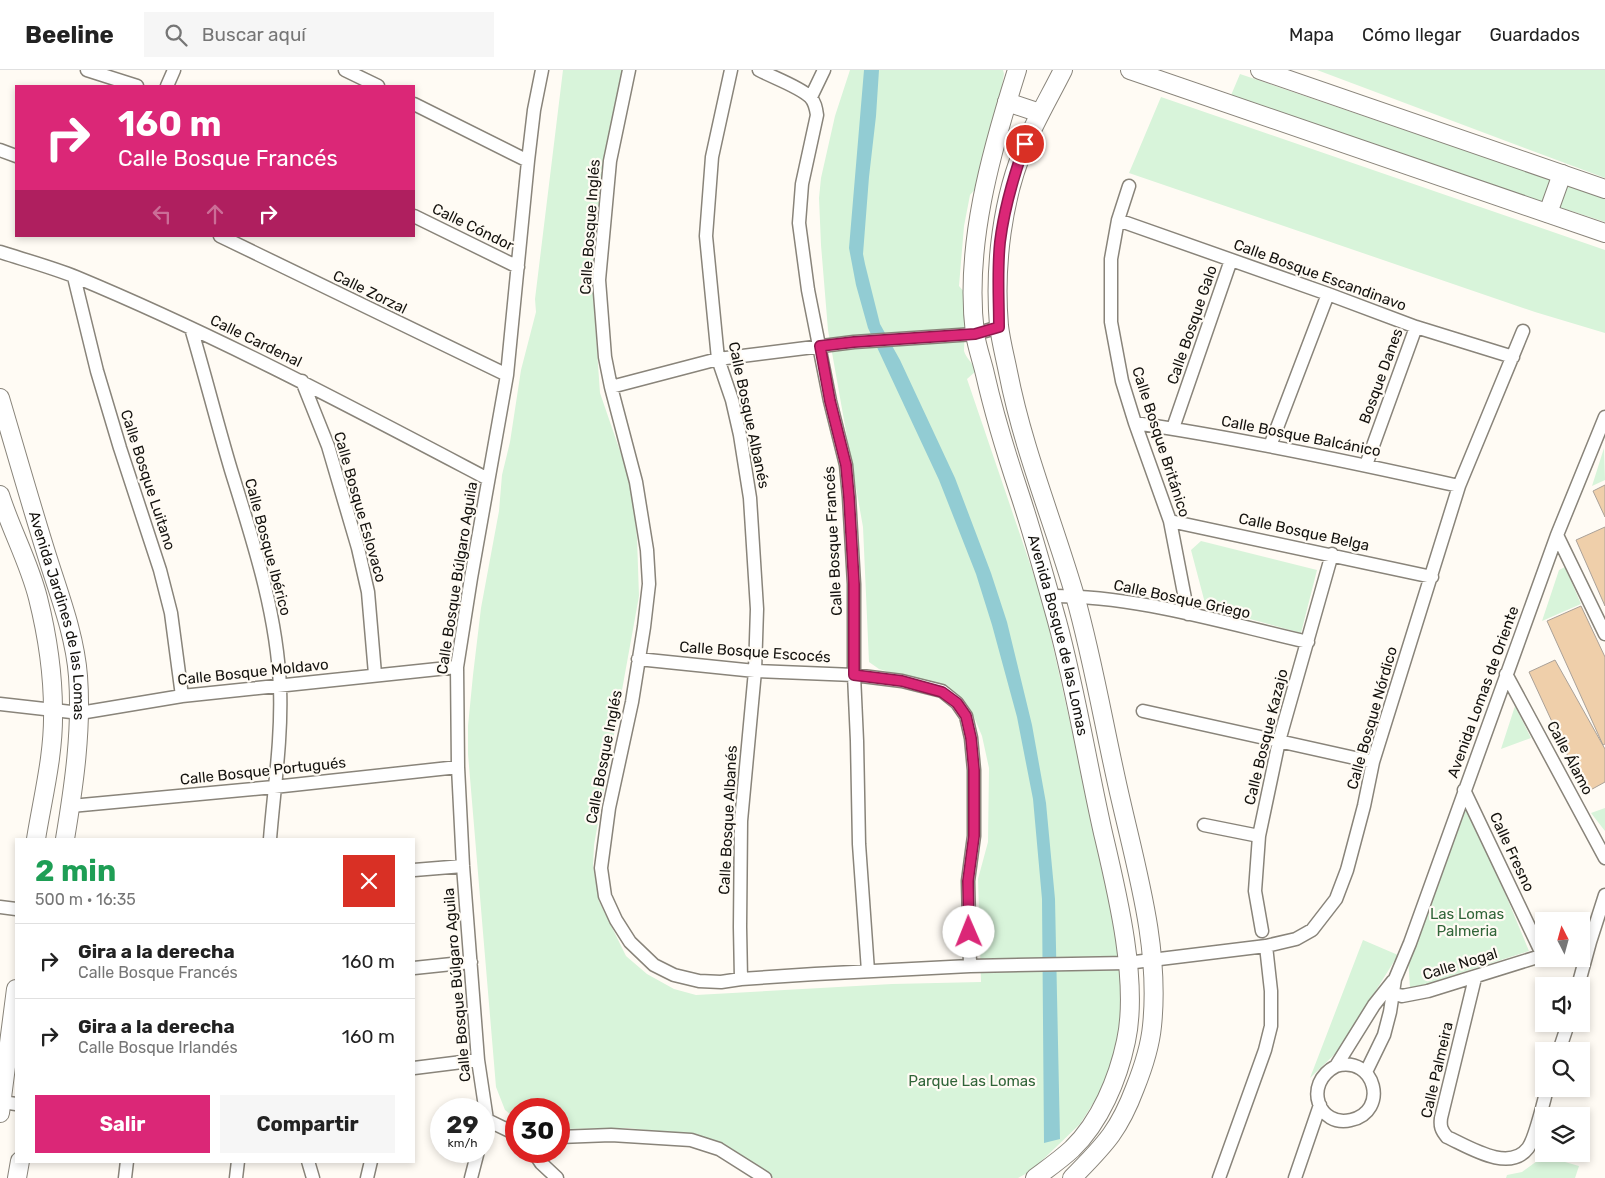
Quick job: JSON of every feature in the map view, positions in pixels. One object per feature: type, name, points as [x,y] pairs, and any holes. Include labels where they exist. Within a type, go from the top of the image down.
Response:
[{"type":"street","points":[[87,70],[134,85]]},
{"type":"street","points":[[167,85],[174,70]]},
{"type":"street","points":[[345,70],[376,85]]},
{"type":"street","name":"Calle Bosque Búlgaro Aguila","points":[[482,1098],[463,866],[458,767],[457,667],[507,375],[528,161],[534,110],[542,70]]},
{"type":"street","name":"Calle Bosque Inglés","points":[[629,70],[610,161],[599,280],[604,357],[636,482],[648,550],[649,584],[632,702],[609,808],[601,868],[605,896],[616,920],[630,942],[654,966],[674,975],[699,981],[721,982],[741,978],[970,966],[1153,961]]},
{"type":"street","name":"Calle Bosque Albanés","points":[[731,70],[712,157],[706,236],[718,359],[732,400],[740,435],[750,498],[757,609],[755,671],[741,821],[741,978]]},
{"type":"street","points":[[759,70],[811,97],[824,70]]},
{"type":"street","name":"Avenida Bosque de las Lomas","points":[[1017,70],[980,208],[973,285],[975,334],[995,418],[1056,621],[1078,714],[1114,882],[1127,963],[1130,1010],[1127,1038],[1120,1066],[1102,1107],[1087,1132],[1071,1150],[1034,1178]]},
{"type":"street","name":"Avenida Bosque de las Lomas","points":[[1064,70],[1040,113],[1016,168],[1000,241],[998,278],[999,327],[1012,393],[1023,435],[1074,595],[1093,665],[1101,712],[1148,923],[1153,961],[1154,1001],[1152,1029],[1143,1068],[1130,1100],[1114,1132],[1096,1154],[1072,1178]]},
{"type":"street","points":[[1130,70],[1605,233]]},
{"type":"street","points":[[1260,70],[1605,189]]},
{"type":"street","name":"Calle Bosque Francés","points":[[811,97],[816,106],[817,115],[802,184],[799,223],[804,267],[830,401],[846,465],[849,497],[854,584],[854,675],[859,844],[868,971]]},
{"type":"street","points":[[1007,102],[1040,113]]},
{"type":"street","points":[[415,104],[528,161]]},
{"type":"street","points":[[0,150],[15,156]]},
{"type":"street","points":[[1548,213],[1562,174]]},
{"type":"street","name":"Calle Bosque Británico","points":[[1129,186],[1118,220],[1111,259],[1111,322],[1122,381],[1170,520],[1188,614]]},
{"type":"street","name":"Calle Cóndor","points":[[415,216],[518,266]]},
{"type":"street","name":"Calle Bosque Escandinavo","points":[[1118,220],[1416,327],[1513,357]]},
{"type":"street","name":"Calle Zorzal","points":[[222,237],[507,375]]},
{"type":"street","name":"Calle Cardenal","points":[[0,252],[74,277],[191,328],[302,381],[488,479]]},
{"type":"street","name":"Calle Bosque Galo","points":[[1173,428],[1231,260]]},
{"type":"street","name":"Calle Bosque Luitano","points":[[74,277],[97,371],[160,570],[170,613],[182,696]]},
{"type":"street","points":[[1270,446],[1328,294]]},
{"type":"street","points":[[611,387],[718,359],[854,342],[975,334],[999,327]]},
{"type":"street","name":"Bosque Danes","points":[[1366,465],[1416,327]]},
{"type":"street","name":"Calle Bosque Ibérico","points":[[191,328],[230,468],[255,547],[273,626],[280,687],[280,728],[270,838]]},
{"type":"street","name":"Calle Bosque Nórdico","points":[[1153,961],[1266,946],[1296,939],[1312,930],[1336,899],[1347,870],[1364,806],[1373,762],[1459,486],[1523,331]]},
{"type":"street","name":"Calle Bosque Eslovaco","points":[[302,381],[328,446],[358,548],[368,592],[375,674]]},
{"type":"street","name":"Avenida Jardines de las Lomas","points":[[0,398],[71,636],[78,674],[80,713],[66,838]]},
{"type":"street","name":"Avenida Lomas de Oriente","points":[[1366,1072],[1384,1035],[1389,992],[1410,942],[1557,535],[1605,417]]},
{"type":"street","name":"Calle Bosque Balcánico","points":[[1135,423],[1270,446],[1459,486]]},
{"type":"street","name":"Avenida Jardines de las Lomas","points":[[1,503],[25,556],[38,598],[49,656],[53,711],[47,778],[36,838]]},
{"type":"street","name":"Calle Bosque Belga","points":[[1170,520],[1432,577]]},
{"type":"street","points":[[1557,535],[1605,634]]},
{"type":"street","name":"Calle Bosque Kazajo","points":[[1262,931],[1255,891],[1259,836],[1279,741],[1332,554]]},
{"type":"street","name":"Calle Bosque Griego","points":[[1049,596],[1074,595],[1119,601],[1188,614],[1308,642]]},
{"type":"street","name":"Calle Bosque Escocés","points":[[638,659],[755,671],[854,675],[902,681],[942,692],[957,703],[966,716],[971,738],[974,770],[974,836],[968,881],[970,966]]},
{"type":"street","name":"Calle Bosque Moldavo","points":[[0,704],[80,713],[182,696],[280,687],[375,674],[457,667]]},
{"type":"street","name":"Calle Álamo","points":[[1506,674],[1605,858]]},
{"type":"street","points":[[1143,711],[1373,762]]},
{"type":"street","points":[[1078,714],[1101,712]]},
{"type":"street","name":"Calle Bosque Portugués","points":[[71,806],[458,767]]},
{"type":"street","name":"Calle Fresno","points":[[1464,790],[1535,938]]},
{"type":"street","points":[[1204,825],[1259,836]]},
{"type":"street","points":[[415,870],[463,866]]},
{"type":"street","points":[[1590,933],[1605,895]]},
{"type":"street","points":[[0,907],[15,909]]},
{"type":"street","points":[[1219,1178],[1265,1050],[1271,1026],[1271,991],[1266,946]]},
{"type":"street","name":"Calle Nogal","points":[[1389,992],[1409,995],[1475,978],[1535,958]]},
{"type":"street","points":[[415,968],[472,962]]},
{"type":"street","name":"Calle Palmeira","points":[[1475,978],[1440,1128],[1447,1137],[1494,1158],[1505,1159],[1521,1154],[1529,1147],[1545,1097]]},
{"type":"street","name":"Avenida Lomas de Oriente","points":[[1336,1066],[1374,1005],[1389,992]]},
{"type":"street","points":[[6,1106],[15,1001]]},
{"type":"street","points":[[415,1068],[478,1060]]},
{"type":"street","points":[[1349,1064],[1366,1072],[1374,1088],[1374,1097],[1366,1113],[1350,1121],[1341,1121],[1325,1113],[1317,1096],[1317,1086],[1328,1070],[1336,1066],[1349,1064]]},
{"type":"street","points":[[1296,1178],[1320,1105]]},
{"type":"street","points":[[570,1137],[611,1135],[691,1140],[719,1149],[765,1178]]},
{"type":"street","points":[[17,1178],[20,1163]]},
{"type":"street","points":[[125,1178],[127,1163]]},
{"type":"street","points":[[236,1178],[238,1163]]},
{"type":"street","points":[[309,1163],[313,1178]]},
{"type":"street","points":[[367,1178],[371,1163]]},
{"type":"street","points":[[471,1178],[475,1163]]},
{"type":"street","points":[[541,1163],[557,1178]]},
{"type":"green space","name":"Parque Las Lomas","points":[[563,70],[622,70],[611,122],[592,279],[600,393],[631,483],[637,538],[639,596],[594,845],[593,866],[599,901],[626,956],[647,974],[674,989],[696,995],[892,984],[981,982],[978,879],[988,842],[989,768],[982,736],[972,712],[963,698],[947,689],[879,669],[869,662],[863,527],[828,330],[819,198],[821,178],[835,116],[850,70],[1003,70],[1004,74],[995,128],[978,186],[970,195],[964,226],[959,286],[966,294],[964,351],[976,371],[967,379],[1043,602],[1110,890],[1124,990],[1120,1033],[1112,1063],[1101,1091],[1080,1124],[1031,1171],[1018,1178],[773,1178],[743,1159],[694,1135],[628,1128],[570,1129],[570,1098],[505,1098],[505,1110],[496,1087],[468,754],[468,726],[481,608],[499,511],[502,475],[510,442],[521,370],[536,312],[535,299]]},
{"type":"green space","points":[[1317,70],[1605,70],[1605,178]]},
{"type":"green space","points":[[1240,74],[1605,198],[1605,222],[1229,100]]},
{"type":"green space","points":[[1161,97],[1605,250],[1605,333],[1535,312],[1129,173]]},
{"type":"green space","points":[[1604,448],[1605,480],[1592,486]]},
{"type":"green space","points":[[1201,541],[1317,570],[1301,633],[1206,607],[1191,550]]},
{"type":"green space","points":[[1565,567],[1581,604],[1542,621],[1559,570]]},
{"type":"green space","points":[[1515,706],[1531,738],[1501,749]]},
{"type":"green space","name":"Las Lomas Palmeria","points":[[1466,799],[1529,951],[1410,989],[1408,956]]},
{"type":"green space","points":[[1605,808],[1605,831],[1591,813]]},
{"type":"green space","name":"Las Lomas Palmeria","points":[[1363,940],[1398,955],[1337,1052],[1310,1078]]},
{"type":"green space","points":[[1536,1162],[1565,1162],[1579,1166],[1575,1178],[1506,1178],[1507,1175],[1522,1172]]},
{"type":"water","points":[[864,70],[879,70],[863,254],[865,264],[880,324],[900,360],[955,478],[991,573],[1007,622],[1032,725],[1046,803],[1055,899],[1060,1139],[1044,1143],[1042,899],[1033,799],[1017,717],[976,574],[939,480],[868,328],[856,285],[849,248]]},
{"type":"building","points":[[1605,485],[1605,517],[1593,491]]},
{"type":"building","points":[[1605,527],[1605,606],[1576,540]]},
{"type":"building","points":[[1581,606],[1605,657],[1605,744],[1603,745],[1547,621]]},
{"type":"building","points":[[1555,660],[1605,749],[1605,782],[1585,793],[1529,672]]},
{"type":"route","points":[[969,932],[968,881],[974,836],[974,770],[971,738],[966,716],[957,703],[942,692],[902,681],[854,675],[854,584],[846,465],[830,401],[820,346],[975,334],[999,327],[998,278],[1000,241],[1016,168],[1025,144]]}]
